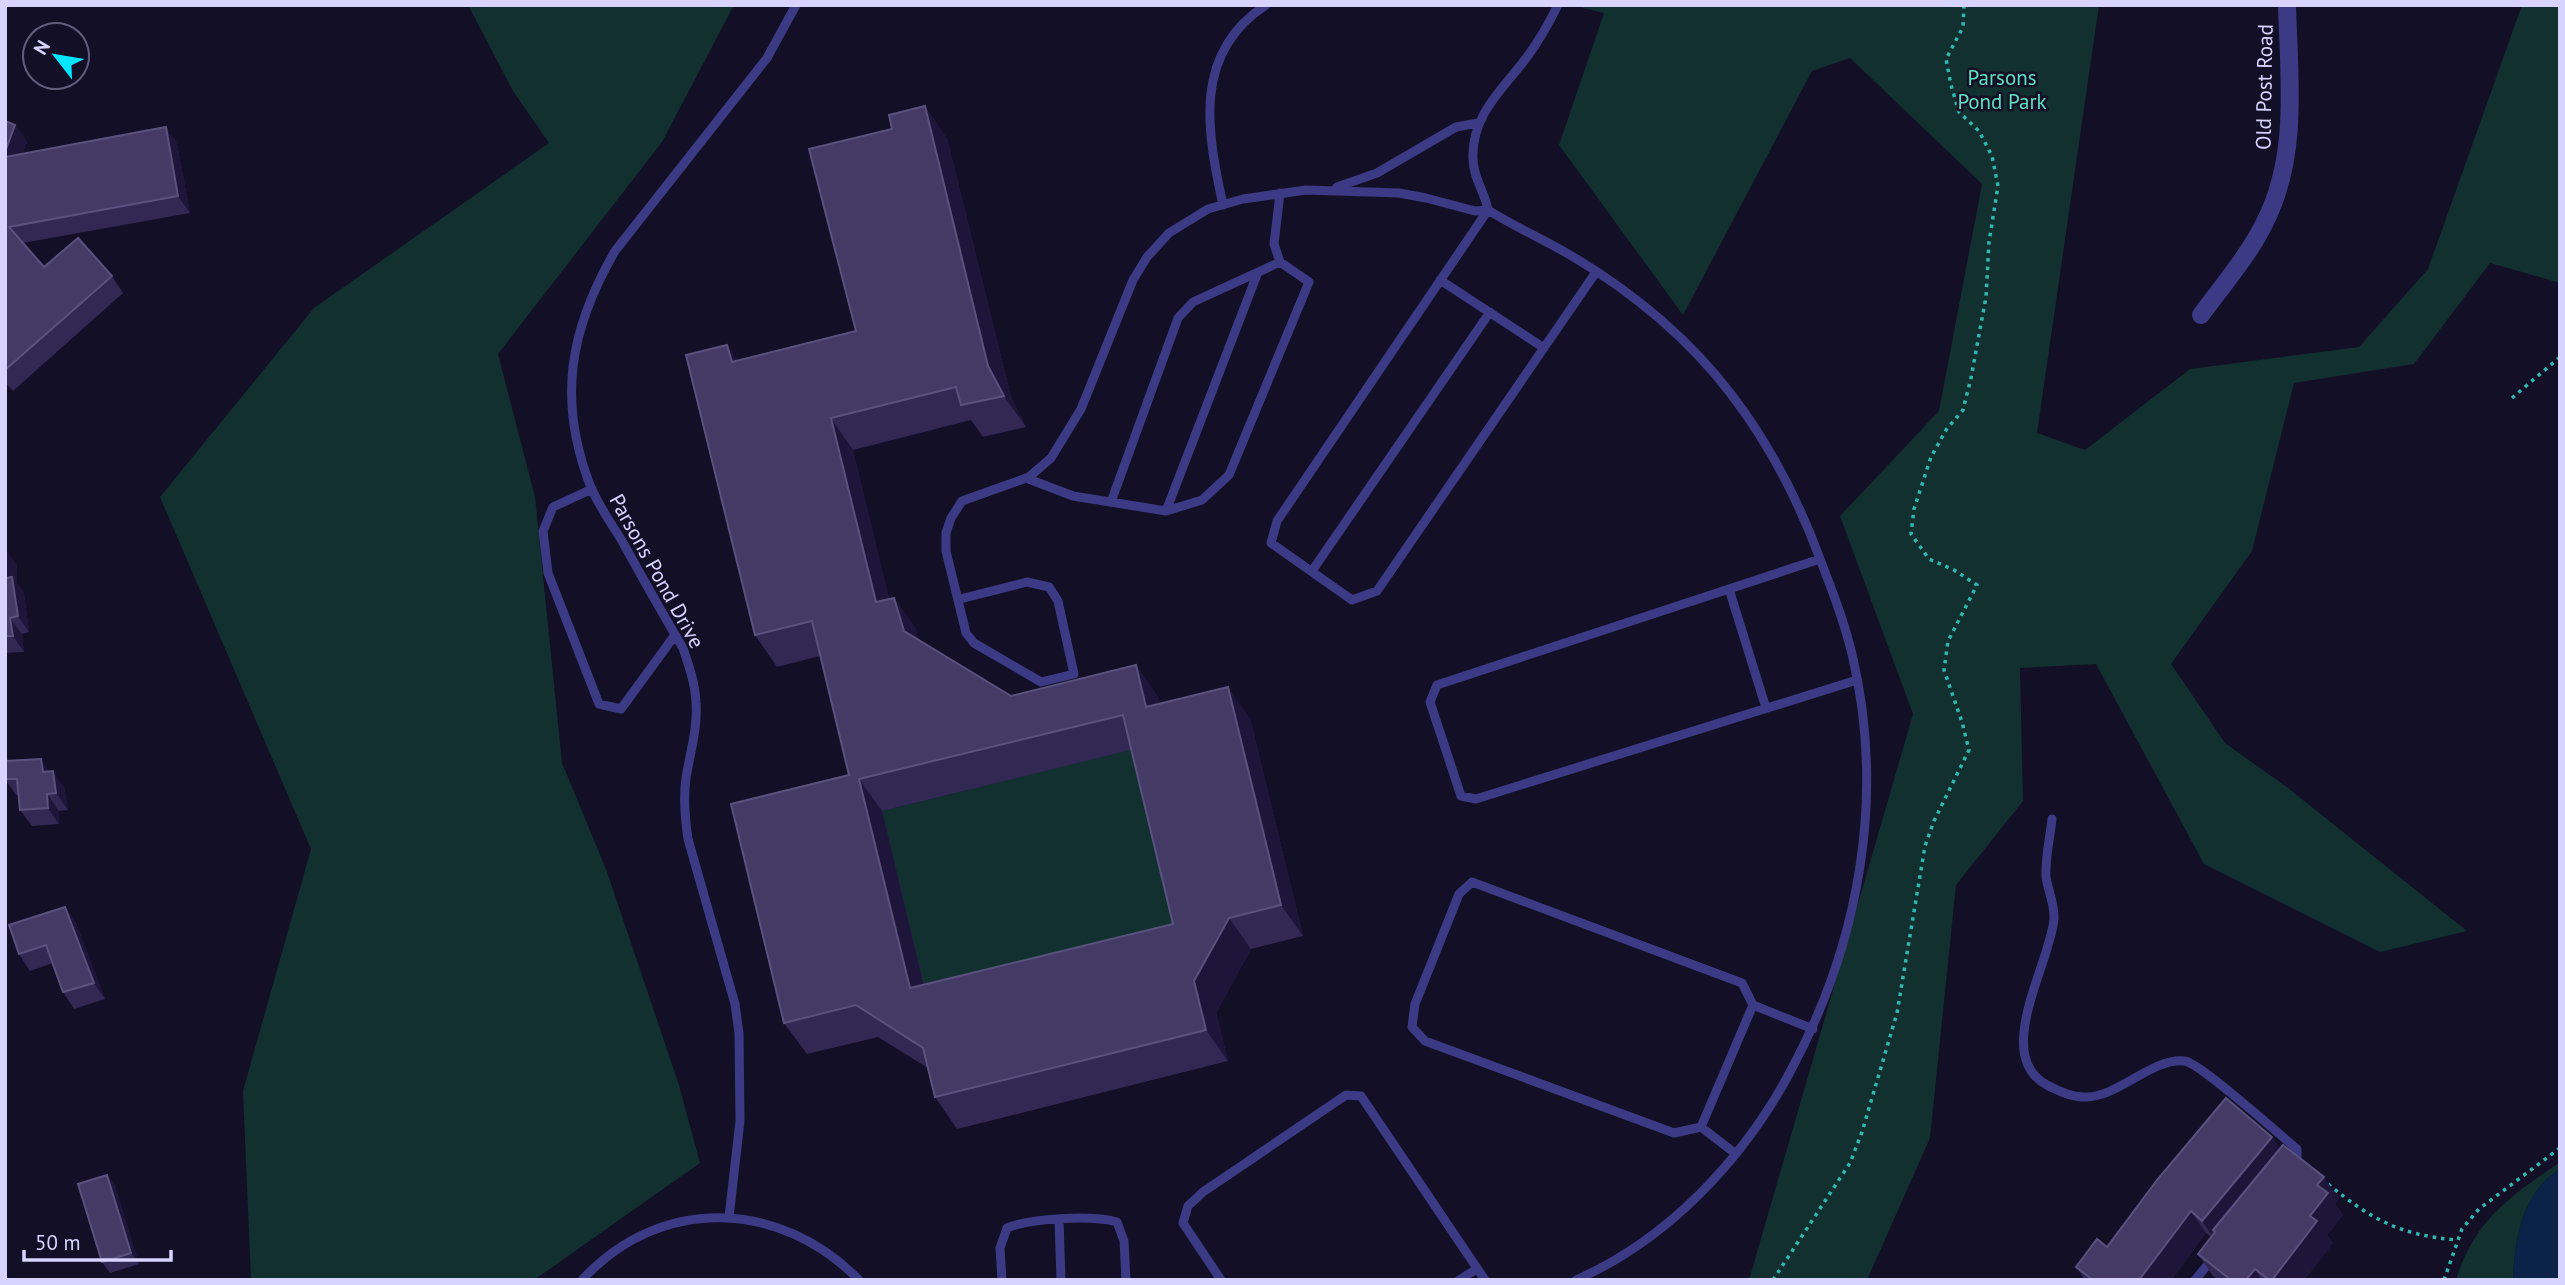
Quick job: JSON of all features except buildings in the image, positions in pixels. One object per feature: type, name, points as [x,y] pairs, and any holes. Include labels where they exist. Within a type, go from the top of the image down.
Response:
[{"type":"street","name":"Old Post Road","points":[[2201,315],[2246,254],[2265,222],[2278,191],[2290,126],[2287,5]]},
{"type":"lane","name":"Parsons Pond Drive","points":[[729,1217],[740,1121],[739,1032],[735,1004],[688,839],[684,812],[685,781],[696,726],[692,676],[683,648],[592,489],[580,457],[573,418],[572,384],[575,350],[583,316],[596,284],[615,251],[767,58],[796,5]]},
{"type":"lane","points":[[1223,205],[1210,118],[1214,69],[1234,31],[1266,5]]},
{"type":"lane","points":[[1488,211],[1472,161],[1473,141],[1478,123],[1487,105],[1529,55],[1558,5]]},
{"type":"lane","points":[[1329,189],[1377,173],[1456,127],[1478,123]]},
{"type":"lane","points":[[960,600],[1027,582],[1049,587],[1058,601],[1074,674],[1041,682],[974,643],[966,633],[946,551],[946,533],[962,500],[1026,478],[1051,458],[1081,409],[1133,280],[1147,257],[1169,233],[1208,209],[1280,193],[1329,189],[1399,193],[1475,211],[1488,211],[1596,272],[1664,322],[1698,356],[1759,432],[1784,474],[1805,517],[1838,606],[1857,680],[1866,754],[1863,855],[1842,953],[1813,1028],[1778,1094],[1736,1154],[1693,1200],[1654,1234],[1609,1264],[1576,1280]]},
{"type":"lane","points":[[1026,478],[1073,496],[1166,511],[1202,500],[1229,475],[1309,282],[1280,262],[1274,244],[1280,193]]},
{"type":"lane","points":[[1488,211],[1277,521],[1270,543],[1352,600],[1377,591],[1596,272]]},
{"type":"lane","points":[[1111,502],[1178,318],[1193,302],[1280,262]]},
{"type":"lane","points":[[1166,511],[1258,272]]},
{"type":"lane","points":[[1440,280],[1544,348]]},
{"type":"lane","points":[[1312,572],[1490,312]]},
{"type":"lane","points":[[592,489],[553,507],[543,531],[548,573],[599,704],[621,709],[675,635]]},
{"type":"lane","points":[[1821,559],[1437,685],[1430,702],[1461,796],[1476,799],[1857,680]]},
{"type":"lane","points":[[1729,589],[1766,708]]},
{"type":"lane","points":[[2052,819],[2046,870],[2054,921],[2022,1036],[2024,1061],[2030,1072],[2052,1088],[2085,1097],[2110,1091],[2170,1062],[2188,1061],[2297,1149],[2297,1158],[2289,1168]]},
{"type":"lane","points":[[1701,1127],[1674,1133],[1425,1041],[1412,1027],[1415,1004],[1459,894],[1472,882],[1665,954],[1742,984],[1753,1005],[1813,1028]]},
{"type":"lane","points":[[1701,1127],[1753,1005]]},
{"type":"lane","points":[[1221,1280],[1182,1223],[1188,1206],[1203,1192],[1346,1094],[1361,1096],[1485,1280]]},
{"type":"lane","points":[[1701,1127],[1736,1154]]},
{"type":"lane","points":[[582,1280],[615,1249],[643,1233],[681,1221],[729,1217],[759,1221],[790,1231],[819,1245],[843,1263],[859,1280]]},
{"type":"lane","points":[[1002,1280],[1000,1248],[1006,1228],[1021,1222],[1103,1218],[1117,1222],[1124,1241],[1126,1280]]},
{"type":"lane","points":[[1059,1220],[1061,1280]]},
{"type":"lane","points":[[2195,1280],[2221,1249]]},
{"type":"lane","points":[[1459,1280],[1477,1269]]},
{"type":"path","points":[[1773,1280],[1850,1163],[1862,1132],[1897,1013],[1925,846],[1934,821],[1969,750],[1944,670],[1948,641],[1977,585],[1954,570],[1928,559],[1911,534],[1914,509],[1931,457],[1946,430],[1963,410],[1986,298],[1989,242],[1998,186],[1993,156],[1979,131],[1959,112],[1946,59],[1963,27],[1964,5]]},
{"type":"path","points":[[2512,398],[2560,356]]},
{"type":"path","points":[[2444,1280],[2462,1229],[2479,1209],[2560,1148]]},
{"type":"path","points":[[2297,1158],[2370,1216],[2409,1233],[2457,1240]]},
{"type":"green space","points":[[468,5],[734,5],[662,142],[498,354],[535,497],[562,763],[606,869],[679,1085],[700,1163],[534,1280],[251,1280],[243,1091],[311,849],[160,497],[314,308],[549,143],[513,91]]},
{"type":"green space","name":"Parsons Pond Park","points":[[1584,5],[2099,5],[2037,433],[2085,450],[2190,369],[2359,347],[2428,269],[2522,5],[2560,5],[2560,283],[2490,263],[2414,364],[2294,383],[2252,551],[2171,664],[2225,743],[2288,788],[2467,931],[2380,952],[2204,864],[2096,664],[2020,668],[2023,801],[1956,885],[1930,1138],[1867,1280],[1749,1280],[1913,714],[1840,516],[1939,411],[1982,184],[1850,58],[1812,71],[1683,315],[1559,145],[1604,13],[1583,8]]},
{"type":"green space","points":[[1145,746],[1195,956],[932,1020],[882,811]]},
{"type":"green space","points":[[2560,1162],[2560,1169],[2537,1191],[2523,1218],[2516,1248],[2513,1280],[2456,1280],[2473,1241],[2496,1211]]},
{"type":"water","points":[[2560,1169],[2560,1280],[2513,1280],[2516,1248],[2523,1218],[2537,1191]]}]
